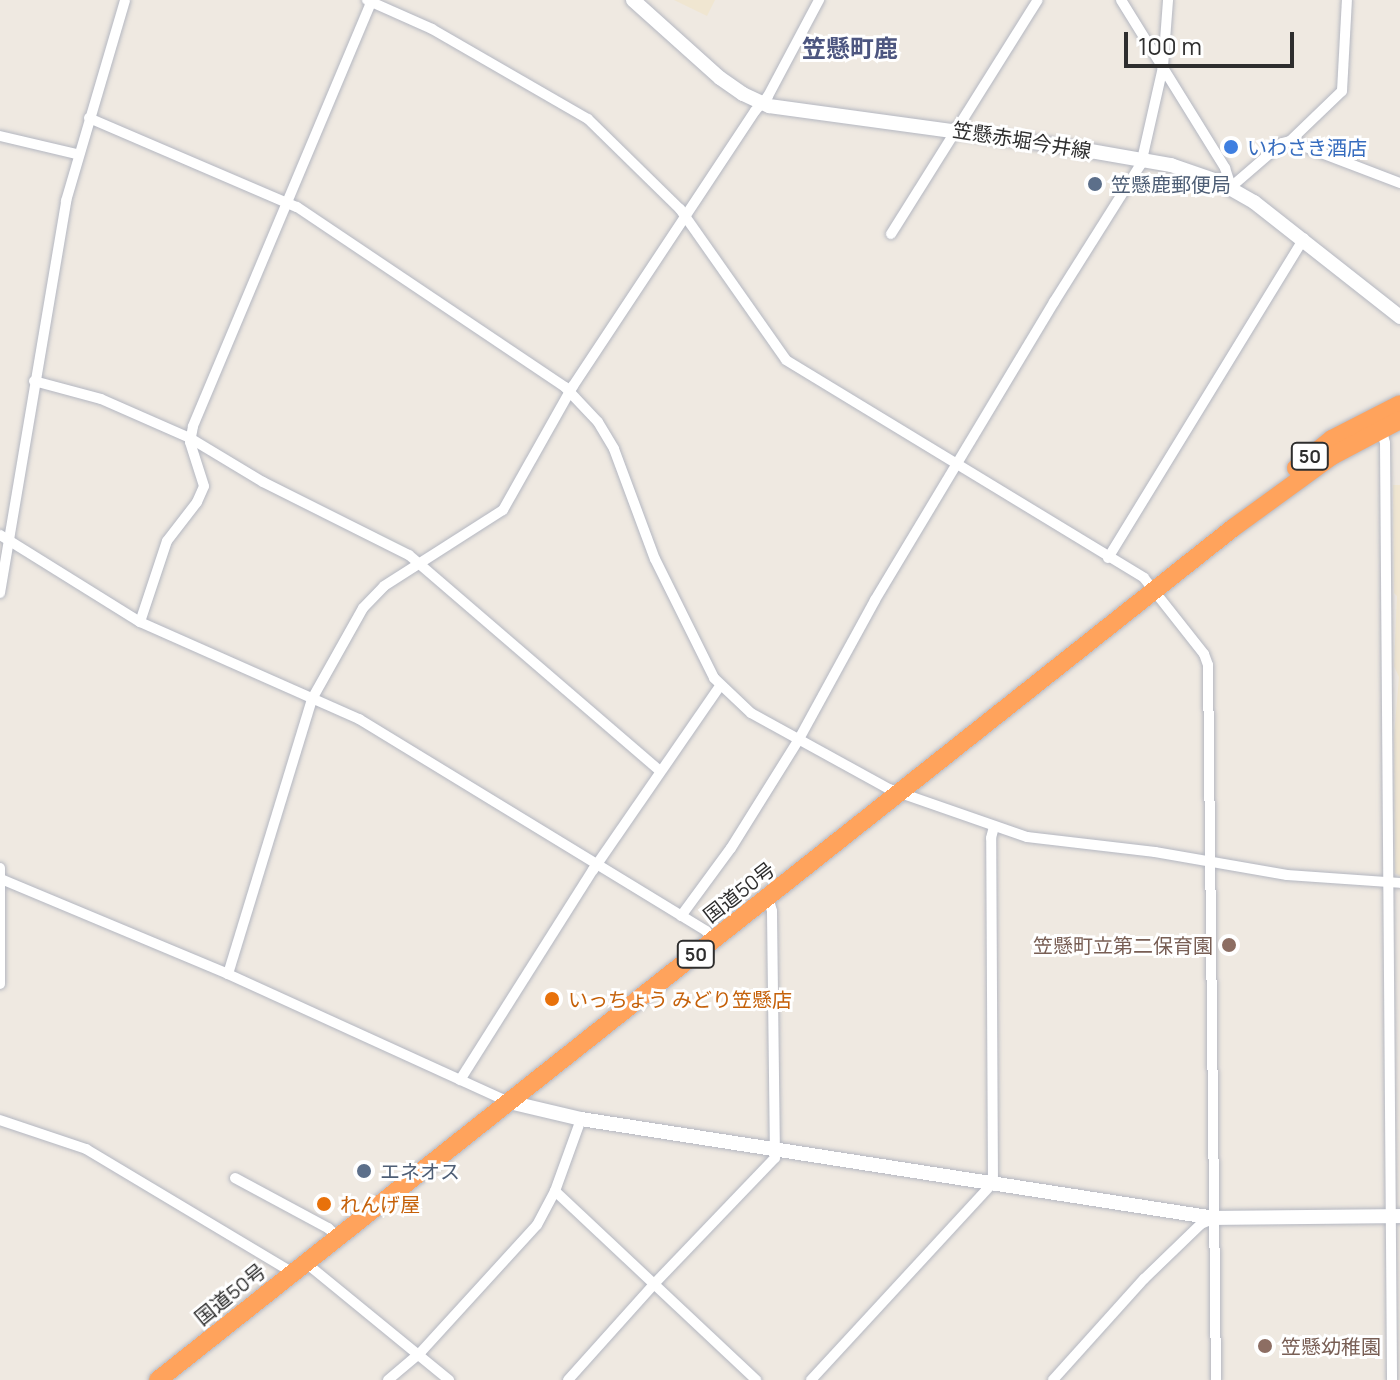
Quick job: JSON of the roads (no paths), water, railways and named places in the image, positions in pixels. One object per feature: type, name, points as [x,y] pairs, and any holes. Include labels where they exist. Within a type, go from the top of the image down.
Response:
[{"type":"highway","name":"50","points":[[1233,528],[1318,449],[1400,404]]},
{"type":"highway","name":"50","points":[[1233,528],[1322,462],[1381,427],[1400,420]]},
{"type":"highway","name":"国道50号","points":[[158,1380],[1233,528]]},
{"type":"street","points":[[0,593],[4,537],[77,154],[125,0]]},
{"type":"street","name":"笠懸赤堀今井線","points":[[633,0],[720,78],[762,103],[793,111],[955,130],[1143,160],[1187,170],[1231,187],[1304,238],[1400,317]]},
{"type":"street","points":[[228,974],[312,699],[368,601],[384,586],[503,510],[537,444],[762,103],[819,0]]},
{"type":"street","points":[[891,234],[1038,0]]},
{"type":"street","points":[[1121,0],[1225,168],[1231,187],[1282,143],[1290,141],[1344,88],[1347,0]]},
{"type":"street","points":[[681,916],[731,848],[799,739],[875,600],[1143,160],[1163,67],[1168,0]]},
{"type":"street","points":[[140,622],[167,541],[197,502],[204,486],[190,438],[369,1],[432,29],[588,119],[686,216],[778,353],[957,466],[1144,578],[1204,654],[1208,665],[1216,1380]]},
{"type":"street","points":[[89,118],[287,203],[570,392],[598,422],[614,449],[655,559],[720,686],[751,713],[899,794],[994,827],[1060,844],[1211,861],[1295,876],[1394,883]]},
{"type":"street","points":[[0,136],[77,154]]},
{"type":"street","points":[[1290,141],[1400,183]]},
{"type":"street","points":[[1108,558],[1304,238]]},
{"type":"street","points":[[34,381],[101,399],[190,438],[263,482],[421,563],[659,770]]},
{"type":"street","points":[[1381,427],[1385,443],[1394,883],[1392,1380]]},
{"type":"street","points":[[4,537],[140,622],[359,719],[681,916],[714,940]]},
{"type":"street","points":[[460,1080],[659,770],[720,686]]},
{"type":"street","points":[[811,1380],[993,1183],[991,838],[994,827]]},
{"type":"street","points":[[0,984],[1,874],[509,1102],[581,1119],[1215,1218],[1395,1216]]},
{"type":"street","points":[[568,1380],[655,1283],[772,1162],[776,1150],[772,911],[768,897]]},
{"type":"street","points":[[388,1380],[420,1353],[522,1244],[555,1191],[581,1119]]},
{"type":"street","points":[[0,1120],[86,1149],[299,1268],[420,1353],[449,1380]]},
{"type":"street","points":[[235,1178],[328,1228],[338,1237]]},
{"type":"street","points":[[555,1191],[756,1380]]},
{"type":"street","points":[[1053,1380],[1144,1279],[1201,1224],[1215,1218]]},
{"type":"place","name":"いわさき酒店","points":[[1231,147]]},
{"type":"place","name":"笠懸鹿郵便局","points":[[1095,184]]},
{"type":"place","name":"笠懸町立第二保育園","points":[[1229,945]]},
{"type":"place","name":"いっちょう みどり笠懸店","points":[[552,999]]},
{"type":"place","name":"エネオス","points":[[364,1171]]},
{"type":"place","name":"れんげ屋","points":[[324,1204]]},
{"type":"place","name":"笠懸幼稚園","points":[[1265,1346]]},
{"type":"district","name":"笠懸町鹿","points":[[850,48]]}]
